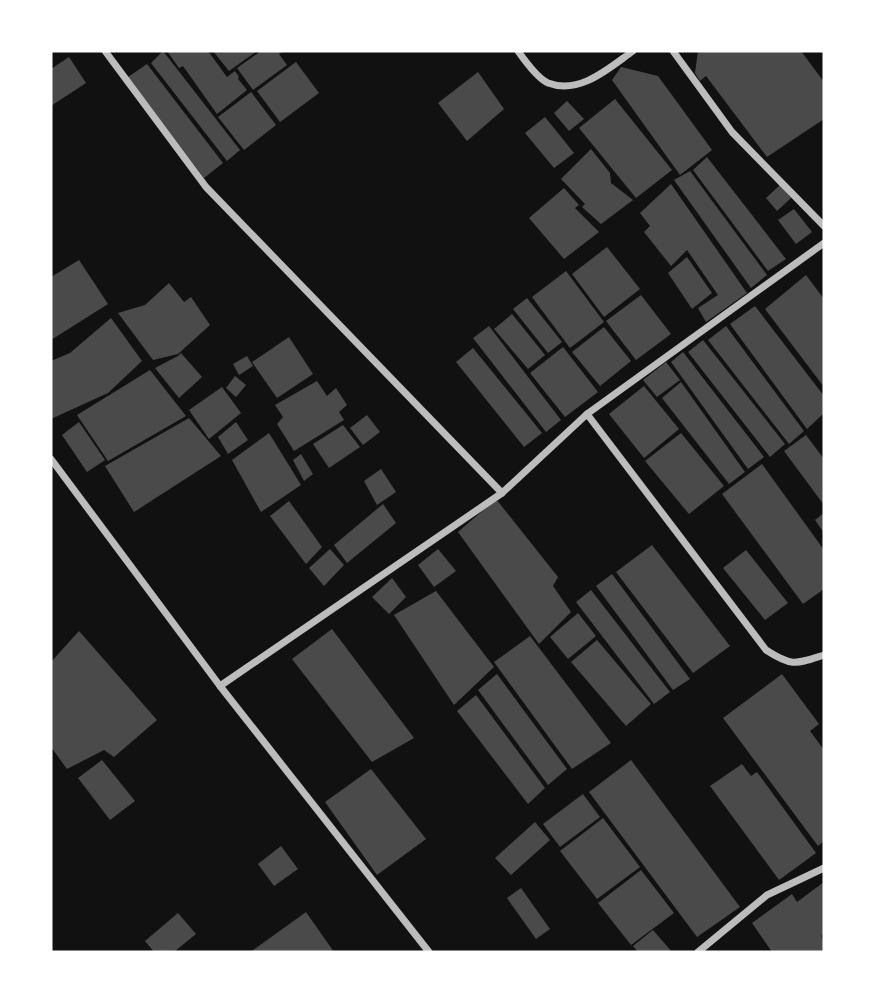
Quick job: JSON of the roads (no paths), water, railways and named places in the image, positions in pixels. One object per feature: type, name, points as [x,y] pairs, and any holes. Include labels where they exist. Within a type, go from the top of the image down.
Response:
[{"type":"street","points":[[105,51],[206,187],[502,493]]},
{"type":"street","points":[[518,51],[528,66],[547,82],[571,87],[594,78],[633,51]]},
{"type":"street","points":[[673,51],[732,132],[824,226]]},
{"type":"street","points":[[220,687],[502,493],[587,414],[824,243]]},
{"type":"street","points":[[587,414],[766,650],[784,662],[801,663],[824,655]]},
{"type":"street","points":[[51,459],[220,687],[429,952]]},
{"type":"street","points":[[698,952],[766,895],[824,868]]}]
